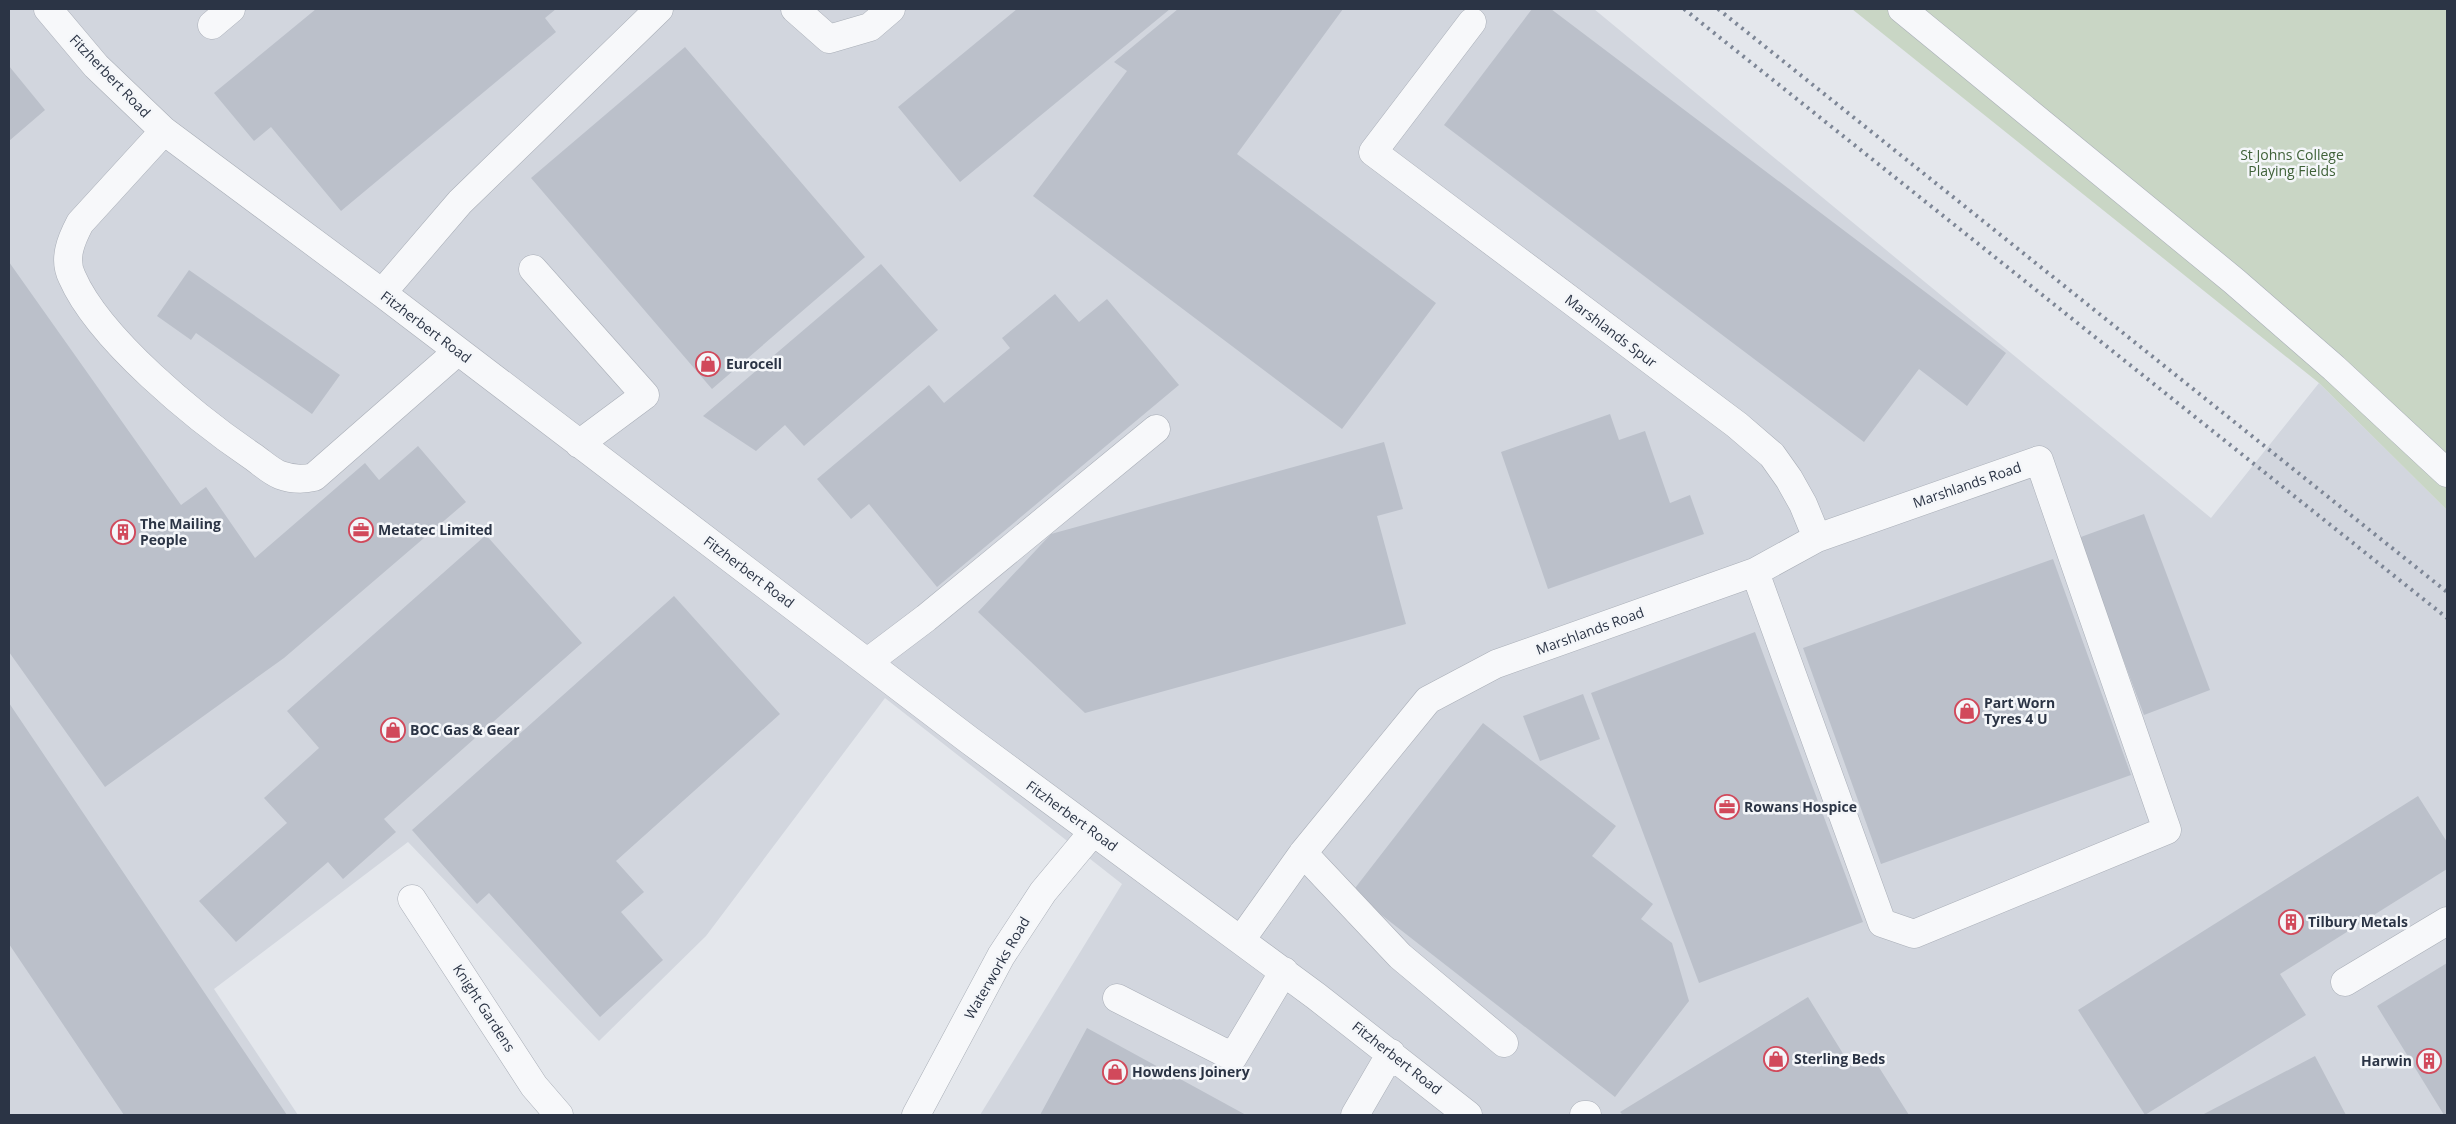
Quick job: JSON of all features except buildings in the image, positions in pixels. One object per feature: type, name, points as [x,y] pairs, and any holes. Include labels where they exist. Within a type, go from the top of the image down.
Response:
[{"type":"street","name":"Fitzherbert Road","points":[[48,9],[96,66],[164,131],[382,293],[579,444],[869,661],[968,740],[1284,971],[1468,1115]]},
{"type":"street","points":[[382,293],[460,202],[659,9]]},
{"type":"street","points":[[796,9],[829,39],[870,27],[891,9]]},
{"type":"street","points":[[1902,9],[2234,281],[2334,368],[2447,473]]},
{"type":"street","name":"Marshlands Spur","points":[[1472,22],[1374,152],[1737,425],[1772,455],[1789,479],[1803,504],[1817,538]]},
{"type":"street","points":[[164,131],[80,223],[71,239],[68,257],[71,276],[98,319],[139,363],[222,436],[280,475],[302,480],[314,478],[458,351]]},
{"type":"street","points":[[533,269],[645,395],[579,444]]},
{"type":"street","points":[[869,661],[926,618],[1156,429]]},
{"type":"street","name":"Marshlands Road","points":[[1242,940],[1303,853],[1428,700],[1496,664],[1755,572],[1817,538],[2039,460],[2167,830],[1914,934],[1882,923],[1755,572]]},
{"type":"street","name":"Waterworks Road","points":[[916,1115],[1001,956],[1043,892],[1094,832]]},
{"type":"street","points":[[1303,853],[1400,956],[1504,1043]]},
{"type":"street","name":"Knight Gardens","points":[[412,899],[534,1086],[558,1115]]},
{"type":"street","points":[[2345,982],[2447,920]]},
{"type":"street","points":[[1117,998],[1233,1057],[1284,971]]},
{"type":"street","points":[[1355,1115],[1391,1053]]},
{"type":"shaded area","points":[[9,9],[1594,9],[2211,518],[2319,383],[2447,510],[2447,1115],[980,1115],[1122,884],[885,698],[706,936],[599,1041],[408,842],[214,989],[298,1115],[9,1115]]},
{"type":"green space","name":"St Johns College Playing Fields","points":[[1852,9],[2447,9],[2447,510],[2319,383]]},
{"type":"railway","points":[[1684,9],[2447,618]]},
{"type":"railway","points":[[1718,9],[2447,592]]},
{"type":"place","name":"Eurocell","points":[[708,364]]},
{"type":"place","name":"Metatec Limited","points":[[361,530]]},
{"type":"place","name":"The Mailing People","points":[[123,532]]},
{"type":"place","name":"Part Worn Tyres 4 U","points":[[1967,711]]},
{"type":"place","name":"BOC Gas & Gear","points":[[393,730]]},
{"type":"place","name":"Rowans Hospice","points":[[1727,807]]},
{"type":"place","name":"Tilbury Metals","points":[[2291,922]]},
{"type":"place","name":"Sterling Beds","points":[[1776,1059]]},
{"type":"place","name":"Harwin","points":[[2429,1061]]},
{"type":"place","name":"Howdens Joinery","points":[[1115,1072]]}]
